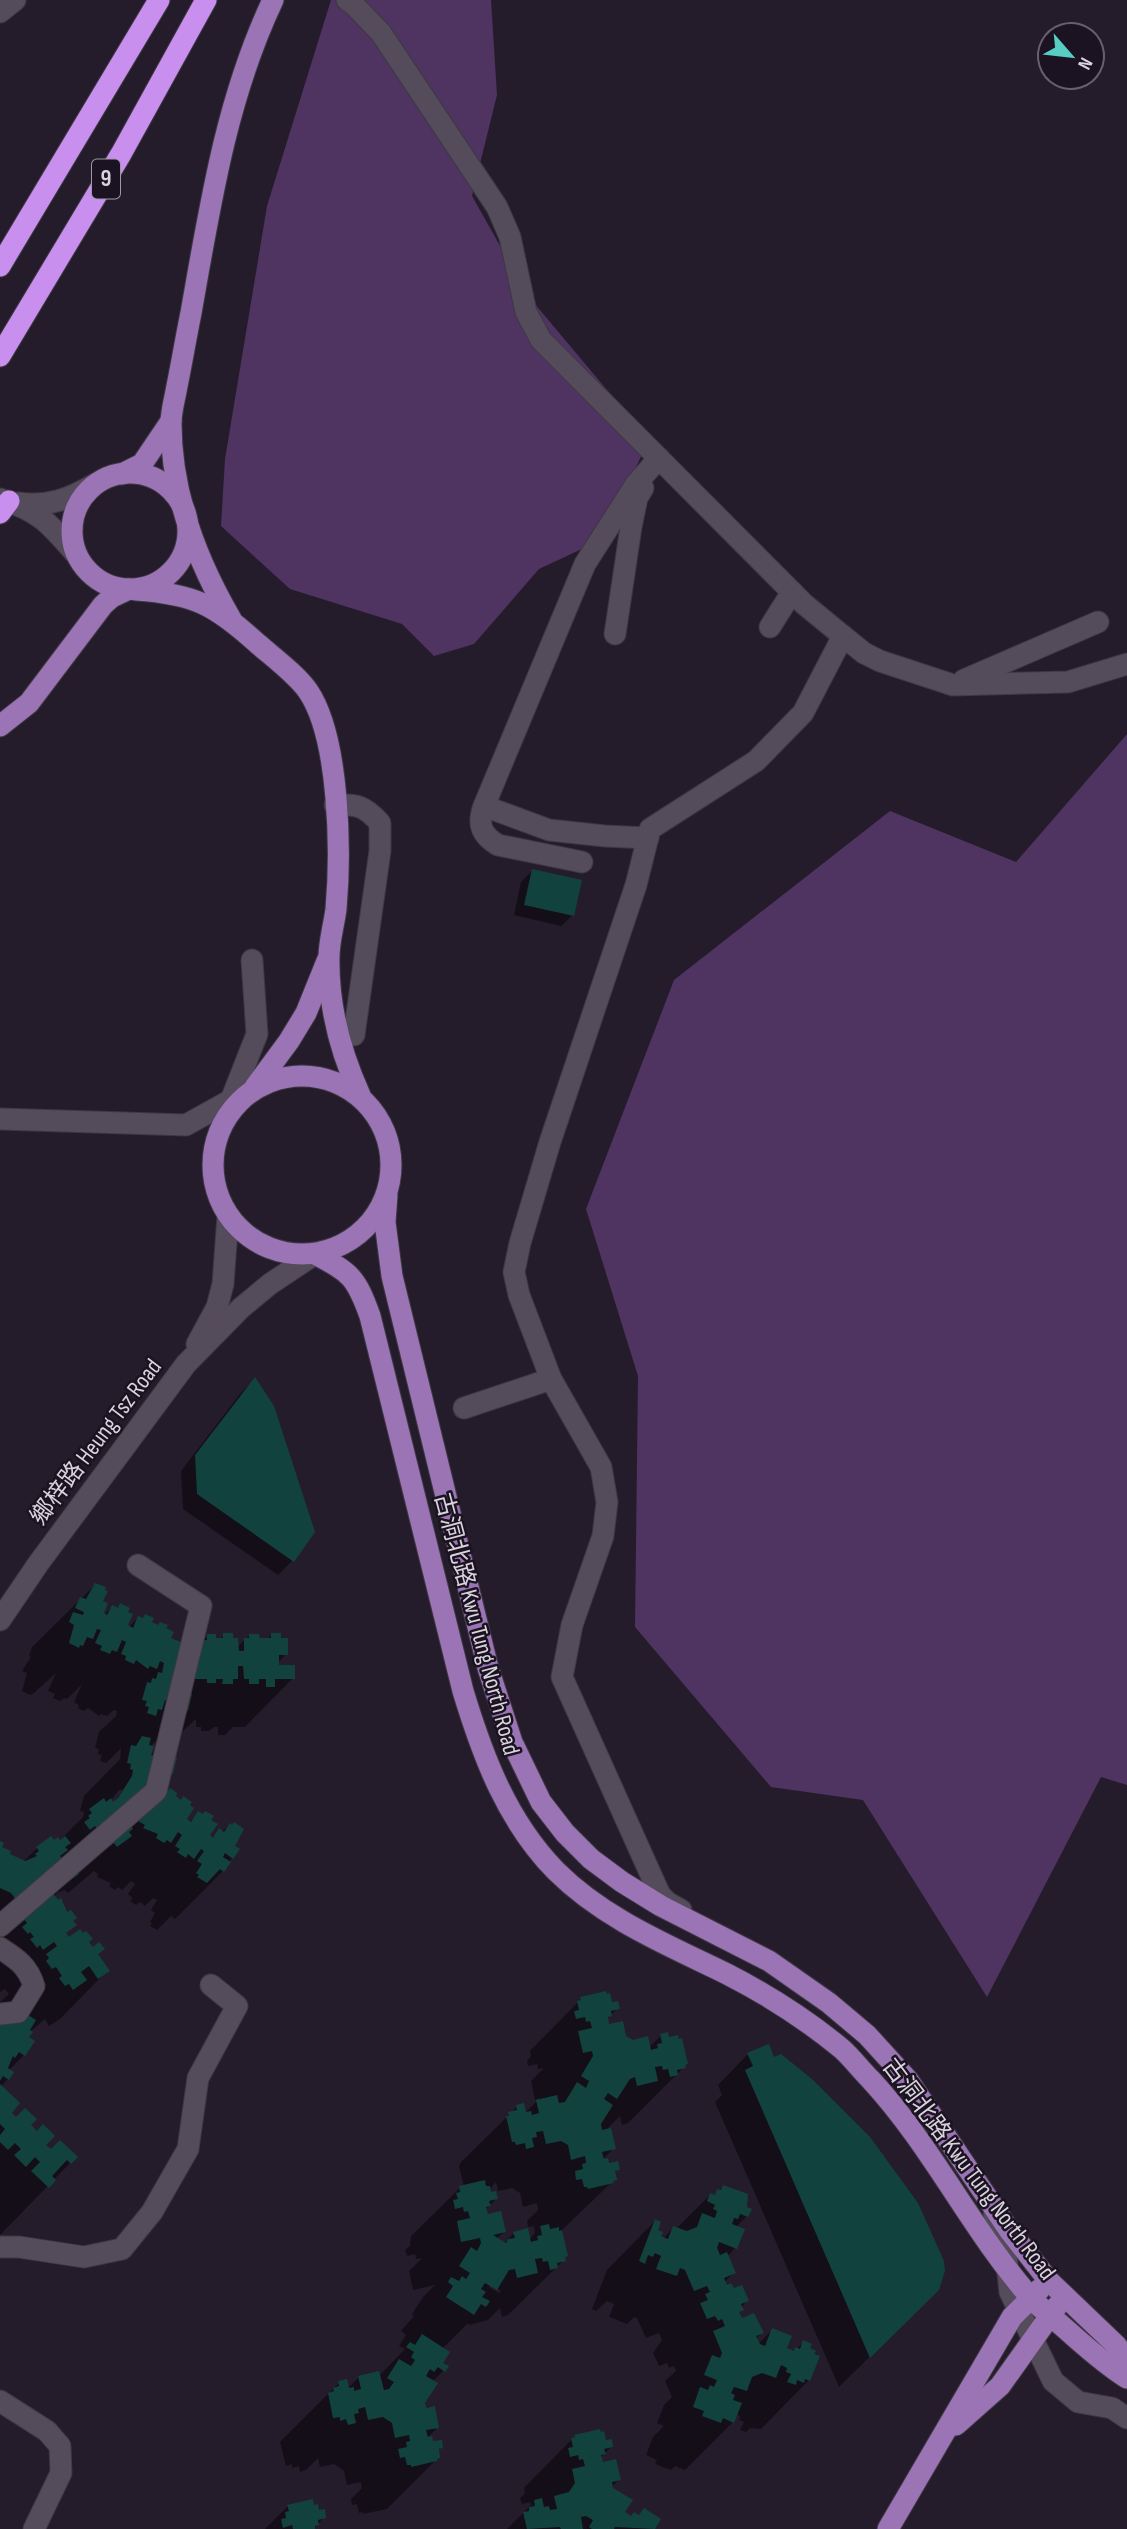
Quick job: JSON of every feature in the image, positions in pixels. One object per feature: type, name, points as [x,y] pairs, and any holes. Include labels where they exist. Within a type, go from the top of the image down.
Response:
[{"type":"highway","name":"9","points":[[0,266],[159,0]]},
{"type":"highway","name":"9","points":[[0,356],[121,154],[206,0]]},
{"type":"main road","points":[[0,726],[29,703],[103,605],[112,597],[155,584],[170,573],[182,558],[188,539],[187,520],[180,501],[171,421],[215,177],[237,92],[273,0]]},
{"type":"main road","points":[[122,474],[142,464],[171,421]]},
{"type":"main road","name":"古洞北路 Kwu Tung North Road","points":[[95,484],[113,475],[132,472],[151,476],[168,486],[180,501],[197,552],[213,589],[231,619]]},
{"type":"main road","points":[[77,640],[90,618],[94,598],[93,586],[80,561],[71,534],[73,515],[82,498],[95,484]]},
{"type":"main road","name":"古洞北路 Kwu Tung North Road","points":[[80,561],[99,582],[117,589],[171,592],[213,607],[231,619],[308,690],[323,722],[328,741],[335,805],[338,866],[329,956],[337,1036],[360,1095]]},
{"type":"main road","name":"古洞北路 Kwu Tung North Road","points":[[329,956],[306,1013],[289,1041],[254,1089],[235,1105],[222,1125],[216,1140],[212,1171],[215,1187],[228,1216],[244,1234],[264,1247],[289,1254],[315,1254],[340,1247],[360,1234],[376,1216],[387,1195]]},
{"type":"main road","name":"古洞北路 Kwu Tung North Road","points":[[254,1089],[275,1079],[299,1075],[321,1077],[360,1095],[385,1130],[391,1151],[386,1236],[392,1276],[488,1668],[512,1742],[541,1801],[565,1833],[592,1859],[622,1882],[661,1906],[768,1961],[829,2003],[867,2035],[908,2080],[1009,2230],[1049,2281],[1116,2345],[1127,2360]]},
{"type":"main road","name":"古洞北路 Kwu Tung North Road","points":[[315,1254],[346,1271],[360,1288],[370,1316],[477,1739],[492,1778],[533,1845],[557,1872],[614,1916],[762,1993],[794,2013],[844,2051],[886,2097],[925,2149],[996,2254],[1031,2299],[1109,2366],[1127,2378]]},
{"type":"main road","points":[[888,2529],[1012,2317],[1049,2281]]},
{"type":"main road","points":[[944,2435],[1000,2386],[1065,2296]]},
{"type":"street","points":[[0,12],[15,0]]},
{"type":"street","points":[[351,2],[381,33],[497,207],[510,236],[526,312],[541,340],[792,592],[843,636],[863,653],[880,661],[953,685],[1068,682],[1127,664]]},
{"type":"street","points":[[615,634],[637,498],[659,458]]},
{"type":"street","points":[[571,866],[498,845],[486,838],[480,827],[484,806],[584,564],[636,484],[659,458]]},
{"type":"street","points":[[3,504],[37,505],[69,498],[95,484]]},
{"type":"street","points":[[3,504],[33,511],[47,521],[80,561]]},
{"type":"street","points":[[770,627],[792,592]]},
{"type":"street","points":[[953,685],[1098,622]]},
{"type":"street","points":[[843,636],[803,713],[756,761],[650,829],[636,885],[550,1142],[520,1243],[514,1272],[519,1295],[551,1379],[601,1466],[607,1502],[603,1536],[572,1625],[562,1677],[660,1895],[667,1902],[780,1960],[844,2009],[900,2063],[951,2126],[957,2138],[1004,2237],[1010,2291],[1053,2381],[1078,2402],[1112,2408],[1127,2418]]},
{"type":"street","points":[[335,805],[367,809],[380,822],[380,851],[354,1035]]},
{"type":"street","points":[[484,806],[549,830],[648,838]]},
{"type":"street","points":[[0,1118],[186,1125],[231,1100],[257,1034],[253,960]]},
{"type":"street","name":"鄉梓路 Heung Tsz Road","points":[[0,1620],[38,1564],[186,1364],[217,1307],[225,1272],[228,1216]]},
{"type":"street","name":"鄉梓路 Heung Tsz Road","points":[[186,1364],[241,1308],[270,1284],[315,1254]]},
{"type":"street","points":[[464,1408],[551,1379]]},
{"type":"street","points":[[0,1926],[156,1791],[201,1606],[138,1565]]},
{"type":"street","points":[[0,1948],[25,1966],[34,1986],[18,2012],[0,2014]]},
{"type":"street","points":[[0,2247],[19,2247],[84,2257],[110,2252],[122,2249],[152,2212],[188,2149],[198,2078],[237,2006],[211,1985]]},
{"type":"street","points":[[0,2401],[47,2431],[60,2446],[61,2473],[34,2529]]},
{"type":"shaded area","points":[[331,0],[491,0],[497,95],[472,196],[529,297],[649,440],[601,540],[539,569],[474,644],[434,656],[402,624],[290,589],[221,526],[225,459],[267,206]]},
{"type":"shaded area","points":[[1127,734],[1127,1785],[1101,1777],[987,1997],[863,1800],[771,1787],[635,1627],[638,1376],[586,1209],[674,980],[890,811],[1016,862]]},
{"type":"building","points":[[532,869],[582,880],[574,916],[524,905]]},
{"type":"building","points":[[255,1377],[274,1406],[315,1532],[294,1562],[197,1494],[195,1455]]},
{"type":"building","points":[[95,1583],[106,1587],[105,1590],[108,1591],[103,1601],[108,1603],[104,1613],[107,1615],[112,1605],[118,1608],[120,1603],[130,1608],[128,1612],[133,1614],[128,1625],[133,1628],[138,1616],[143,1618],[145,1614],[154,1618],[152,1622],[158,1625],[160,1622],[168,1625],[166,1628],[174,1632],[171,1638],[183,1643],[207,1640],[207,1634],[216,1634],[216,1638],[223,1638],[223,1633],[233,1633],[233,1638],[238,1638],[239,1651],[244,1651],[244,1638],[249,1638],[249,1634],[271,1638],[271,1633],[281,1633],[281,1638],[288,1638],[288,1655],[279,1655],[279,1665],[295,1665],[295,1679],[275,1679],[275,1687],[266,1687],[266,1679],[259,1679],[259,1684],[249,1684],[249,1679],[244,1679],[243,1666],[238,1666],[238,1679],[233,1679],[233,1684],[222,1684],[223,1679],[216,1679],[216,1683],[207,1683],[207,1679],[191,1679],[188,1692],[192,1694],[188,1711],[165,1700],[162,1710],[158,1709],[156,1716],[147,1713],[147,1701],[142,1700],[147,1682],[151,1683],[152,1678],[156,1679],[158,1672],[162,1673],[164,1663],[160,1661],[157,1669],[150,1666],[148,1669],[136,1660],[134,1664],[125,1660],[126,1656],[121,1654],[126,1642],[122,1640],[117,1652],[112,1650],[110,1654],[100,1650],[102,1646],[95,1643],[101,1630],[97,1629],[93,1639],[87,1637],[79,1648],[69,1643],[74,1625],[69,1622],[73,1612],[83,1615],[84,1612],[75,1608],[80,1597],[86,1599]]},
{"type":"building","points":[[142,1736],[151,1738],[149,1745],[154,1746],[151,1755],[177,1757],[173,1774],[168,1773],[161,1786],[168,1791],[170,1788],[181,1800],[183,1796],[192,1802],[190,1805],[194,1808],[187,1819],[191,1822],[198,1811],[214,1816],[211,1820],[218,1824],[210,1835],[213,1838],[219,1828],[224,1832],[230,1823],[232,1825],[234,1822],[244,1829],[235,1846],[240,1849],[233,1859],[225,1853],[223,1857],[231,1862],[224,1872],[220,1869],[207,1883],[197,1877],[199,1875],[196,1873],[202,1864],[197,1861],[204,1851],[201,1849],[194,1859],[188,1854],[186,1858],[177,1852],[180,1849],[175,1846],[182,1835],[178,1832],[171,1843],[167,1840],[164,1843],[156,1838],[158,1834],[143,1828],[145,1825],[138,1821],[131,1826],[133,1829],[129,1832],[132,1836],[117,1847],[114,1843],[110,1846],[95,1826],[90,1830],[84,1822],[92,1813],[89,1809],[104,1798],[106,1802],[111,1798],[113,1802],[118,1798],[132,1776],[131,1764],[127,1763],[131,1745],[136,1746]]},
{"type":"building","points":[[51,1836],[54,1840],[58,1837],[60,1840],[65,1836],[71,1843],[65,1847],[68,1850],[60,1856],[79,1874],[64,1885],[61,1881],[50,1889],[58,1900],[61,1898],[67,1912],[71,1910],[77,1918],[73,1921],[77,1925],[66,1933],[69,1937],[80,1929],[93,1939],[89,1942],[93,1947],[99,1942],[105,1949],[98,1954],[110,1971],[98,1979],[89,1966],[81,1972],[87,1980],[73,1990],[69,1984],[65,1986],[59,1978],[62,1976],[56,1967],[52,1969],[46,1961],[49,1958],[46,1954],[57,1946],[54,1942],[43,1950],[40,1945],[37,1948],[30,1939],[34,1937],[22,1927],[27,1923],[18,1912],[22,1908],[11,1893],[0,1888],[0,1841],[4,1843],[2,1847],[11,1851],[10,1854],[25,1861],[37,1856],[35,1854],[39,1851],[36,1847]]},
{"type":"building","points":[[606,1991],[607,1994],[610,1993],[612,2002],[618,2001],[620,2009],[611,2011],[609,2024],[623,2021],[626,2036],[633,2040],[648,2036],[651,2050],[662,2043],[660,2034],[668,2032],[669,2037],[678,2035],[679,2039],[682,2038],[688,2064],[685,2065],[686,2068],[677,2070],[678,2075],[670,2077],[668,2069],[655,2067],[658,2081],[637,2086],[635,2077],[630,2079],[617,2099],[608,2093],[604,2099],[613,2105],[601,2124],[602,2130],[611,2128],[616,2149],[602,2152],[609,2163],[618,2161],[620,2170],[615,2171],[617,2180],[613,2181],[614,2183],[588,2189],[584,2187],[582,2179],[576,2180],[575,2171],[583,2169],[585,2156],[571,2160],[568,2145],[561,2141],[546,2144],[543,2131],[536,2132],[537,2137],[532,2138],[534,2147],[526,2149],[525,2143],[516,2145],[512,2142],[506,2116],[509,2116],[508,2112],[517,2110],[516,2105],[524,2103],[526,2112],[531,2111],[532,2115],[539,2113],[536,2100],[557,2095],[559,2103],[565,2102],[577,2082],[586,2088],[589,2081],[581,2076],[593,2056],[592,2051],[583,2053],[578,2031],[592,2028],[585,2017],[576,2019],[574,2011],[579,2010],[577,2001],[581,2000],[580,1997]]},
{"type":"building","points":[[20,2010],[36,2020],[29,2037],[35,2041],[25,2056],[19,2052],[15,2058],[13,2056],[8,2068],[14,2072],[9,2080],[3,2076],[0,2081],[0,2021]]},
{"type":"building","points":[[769,2044],[774,2057],[781,2054],[813,2080],[870,2137],[918,2203],[944,2261],[945,2271],[939,2290],[870,2358],[745,2070],[753,2066],[747,2053]]},
{"type":"building","points":[[0,2084],[20,2103],[12,2113],[16,2117],[25,2108],[37,2119],[31,2125],[37,2131],[43,2124],[55,2136],[46,2145],[51,2149],[60,2140],[78,2157],[71,2164],[67,2160],[52,2176],[56,2180],[49,2188],[31,2171],[40,2162],[35,2157],[26,2167],[14,2155],[21,2149],[15,2143],[8,2150],[0,2142],[0,2135],[5,2129],[0,2124]]},
{"type":"building","points":[[485,2180],[491,2192],[496,2191],[498,2199],[489,2201],[491,2206],[486,2207],[488,2214],[501,2211],[506,2232],[493,2235],[506,2243],[508,2239],[515,2238],[513,2232],[528,2228],[531,2242],[542,2235],[540,2226],[549,2224],[550,2229],[559,2227],[559,2231],[562,2230],[568,2256],[565,2257],[566,2261],[557,2263],[558,2268],[550,2270],[548,2261],[535,2259],[538,2273],[517,2278],[515,2269],[509,2270],[497,2290],[485,2283],[481,2289],[486,2292],[482,2297],[490,2301],[486,2307],[481,2304],[474,2315],[446,2297],[453,2286],[448,2282],[451,2277],[459,2281],[462,2276],[466,2279],[470,2273],[459,2266],[471,2247],[477,2251],[481,2243],[480,2238],[461,2242],[457,2221],[470,2218],[463,2207],[455,2209],[453,2200],[458,2199],[456,2193],[460,2192],[459,2186]]},
{"type":"building","points":[[723,2185],[748,2194],[747,2207],[752,2209],[748,2217],[740,2214],[738,2219],[734,2218],[732,2224],[745,2229],[737,2249],[719,2242],[717,2248],[720,2255],[727,2252],[736,2273],[724,2278],[727,2285],[731,2283],[734,2288],[742,2285],[749,2301],[741,2304],[744,2310],[739,2312],[742,2318],[754,2313],[764,2333],[756,2336],[760,2344],[765,2346],[772,2328],[792,2336],[787,2348],[794,2351],[795,2347],[800,2349],[803,2340],[812,2344],[810,2348],[816,2351],[814,2354],[820,2356],[810,2381],[805,2379],[804,2383],[797,2380],[796,2385],[787,2382],[791,2374],[781,2365],[776,2378],[762,2373],[752,2377],[747,2391],[734,2387],[731,2393],[735,2395],[733,2400],[742,2403],[734,2423],[723,2418],[721,2423],[702,2416],[704,2411],[693,2407],[700,2387],[708,2390],[710,2385],[714,2387],[717,2380],[704,2375],[712,2355],[720,2358],[722,2353],[713,2331],[725,2326],[722,2319],[718,2321],[715,2316],[707,2319],[700,2303],[708,2300],[705,2294],[710,2292],[707,2286],[694,2291],[685,2270],[680,2268],[677,2276],[656,2269],[661,2256],[655,2253],[653,2257],[648,2255],[645,2264],[639,2261],[655,2219],[661,2222],[658,2230],[663,2232],[661,2236],[668,2239],[673,2226],[687,2231],[697,2227],[702,2213],[715,2218],[715,2205],[707,2201],[710,2193],[715,2195],[717,2189],[721,2190]]},
{"type":"building","points":[[422,2334],[450,2352],[443,2363],[449,2366],[445,2372],[438,2367],[434,2372],[430,2369],[426,2376],[438,2383],[425,2403],[427,2408],[435,2406],[439,2428],[426,2430],[433,2441],[442,2440],[443,2448],[439,2449],[440,2458],[437,2461],[411,2467],[407,2465],[405,2457],[400,2458],[398,2449],[407,2447],[409,2435],[395,2438],[392,2423],[383,2417],[368,2420],[365,2407],[354,2414],[356,2423],[348,2425],[346,2419],[340,2421],[340,2417],[333,2418],[328,2393],[339,2386],[338,2381],[347,2379],[349,2388],[354,2387],[354,2391],[361,2389],[358,2376],[379,2371],[384,2390],[389,2389],[394,2382],[387,2378],[399,2359],[411,2366],[415,2360],[411,2357],[414,2352],[406,2347],[410,2342],[415,2345]]},
{"type":"building","points":[[600,2429],[601,2432],[604,2431],[606,2440],[612,2439],[613,2447],[604,2449],[606,2454],[601,2455],[603,2462],[616,2459],[621,2480],[612,2482],[613,2488],[633,2500],[625,2512],[631,2516],[634,2512],[639,2515],[644,2508],[661,2519],[655,2529],[592,2529],[589,2527],[593,2520],[586,2516],[581,2517],[583,2529],[527,2529],[523,2512],[535,2506],[534,2500],[542,2498],[544,2507],[557,2509],[554,2496],[569,2492],[575,2483],[572,2469],[585,2466],[578,2455],[570,2457],[568,2448],[573,2447],[571,2438]]},
{"type":"building","points":[[313,2499],[319,2510],[325,2509],[326,2518],[318,2520],[319,2525],[315,2526],[315,2529],[293,2529],[292,2525],[283,2528],[281,2519],[286,2518],[285,2512],[289,2511],[287,2505]]}]
